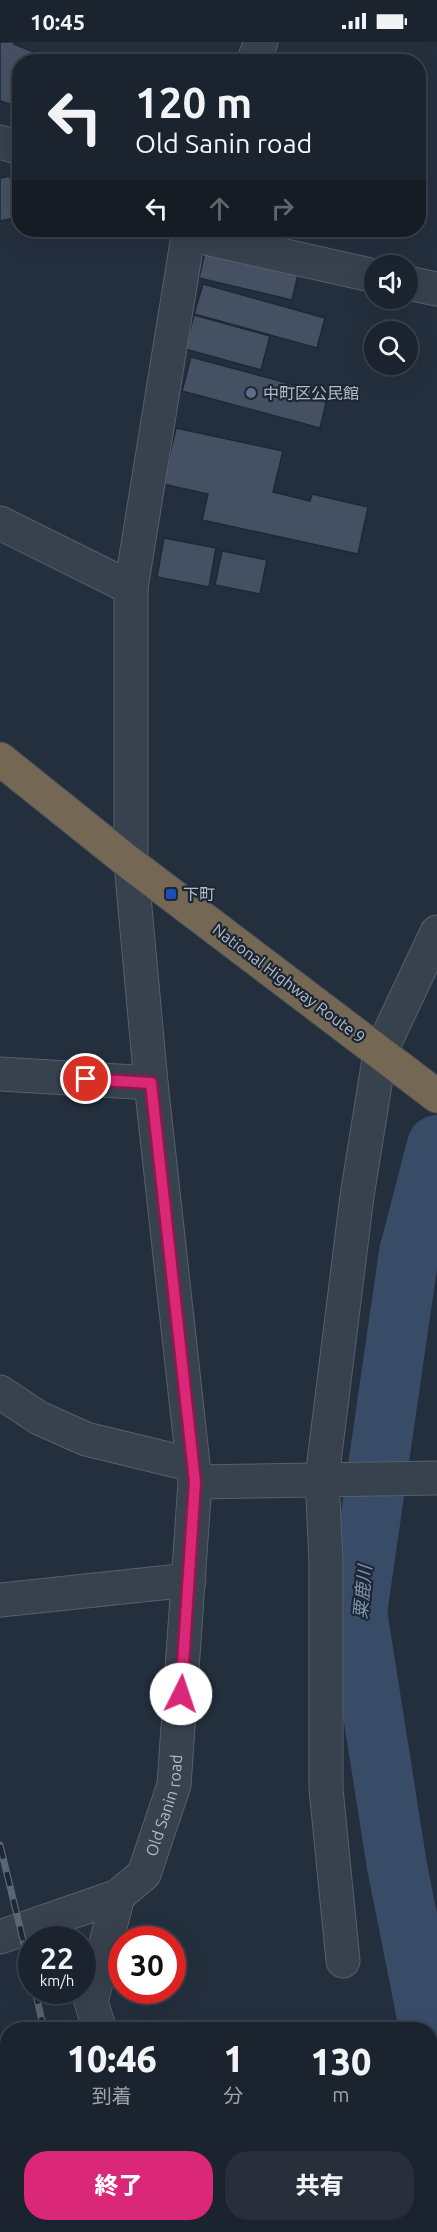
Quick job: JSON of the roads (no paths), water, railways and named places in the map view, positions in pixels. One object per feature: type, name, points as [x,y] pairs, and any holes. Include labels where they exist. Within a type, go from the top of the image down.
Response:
[{"type":"highway","name":"National Highway Route 9","points":[[0,759],[131,864],[437,1096]]},
{"type":"street","name":"Old Sanin road","points":[[0,1937],[118,1896],[144,1874],[174,1785],[189,1580],[194,1474],[151,1083],[131,864],[131,588],[187,237]]},
{"type":"street","points":[[209,237],[364,273]]},
{"type":"street","points":[[418,285],[437,289]]},
{"type":"street","points":[[0,523],[131,588]]},
{"type":"street","points":[[343,1961],[326,1788],[326,1562],[330,1478],[357,1196],[389,1059],[437,932]]},
{"type":"street","points":[[0,1074],[151,1083]]},
{"type":"street","points":[[0,1392],[39,1418],[86,1439],[194,1474],[437,1478]]},
{"type":"street","points":[[0,1600],[189,1580]]},
{"type":"street","points":[[97,2022],[91,2002],[118,1896]]},
{"type":"waterway","name":"粟鹿川","points":[[430,2022],[426,2012],[397,1866],[357,1612],[409,1253],[437,1145]]},
{"type":"railway","points":[[0,1845],[20,1926]]},
{"type":"railway","points":[[38,2004],[42,2022]]},
{"type":"place","name":"中町区公民館","points":[[251,393]]},
{"type":"place","name":"下町","points":[[171,894]]}]
